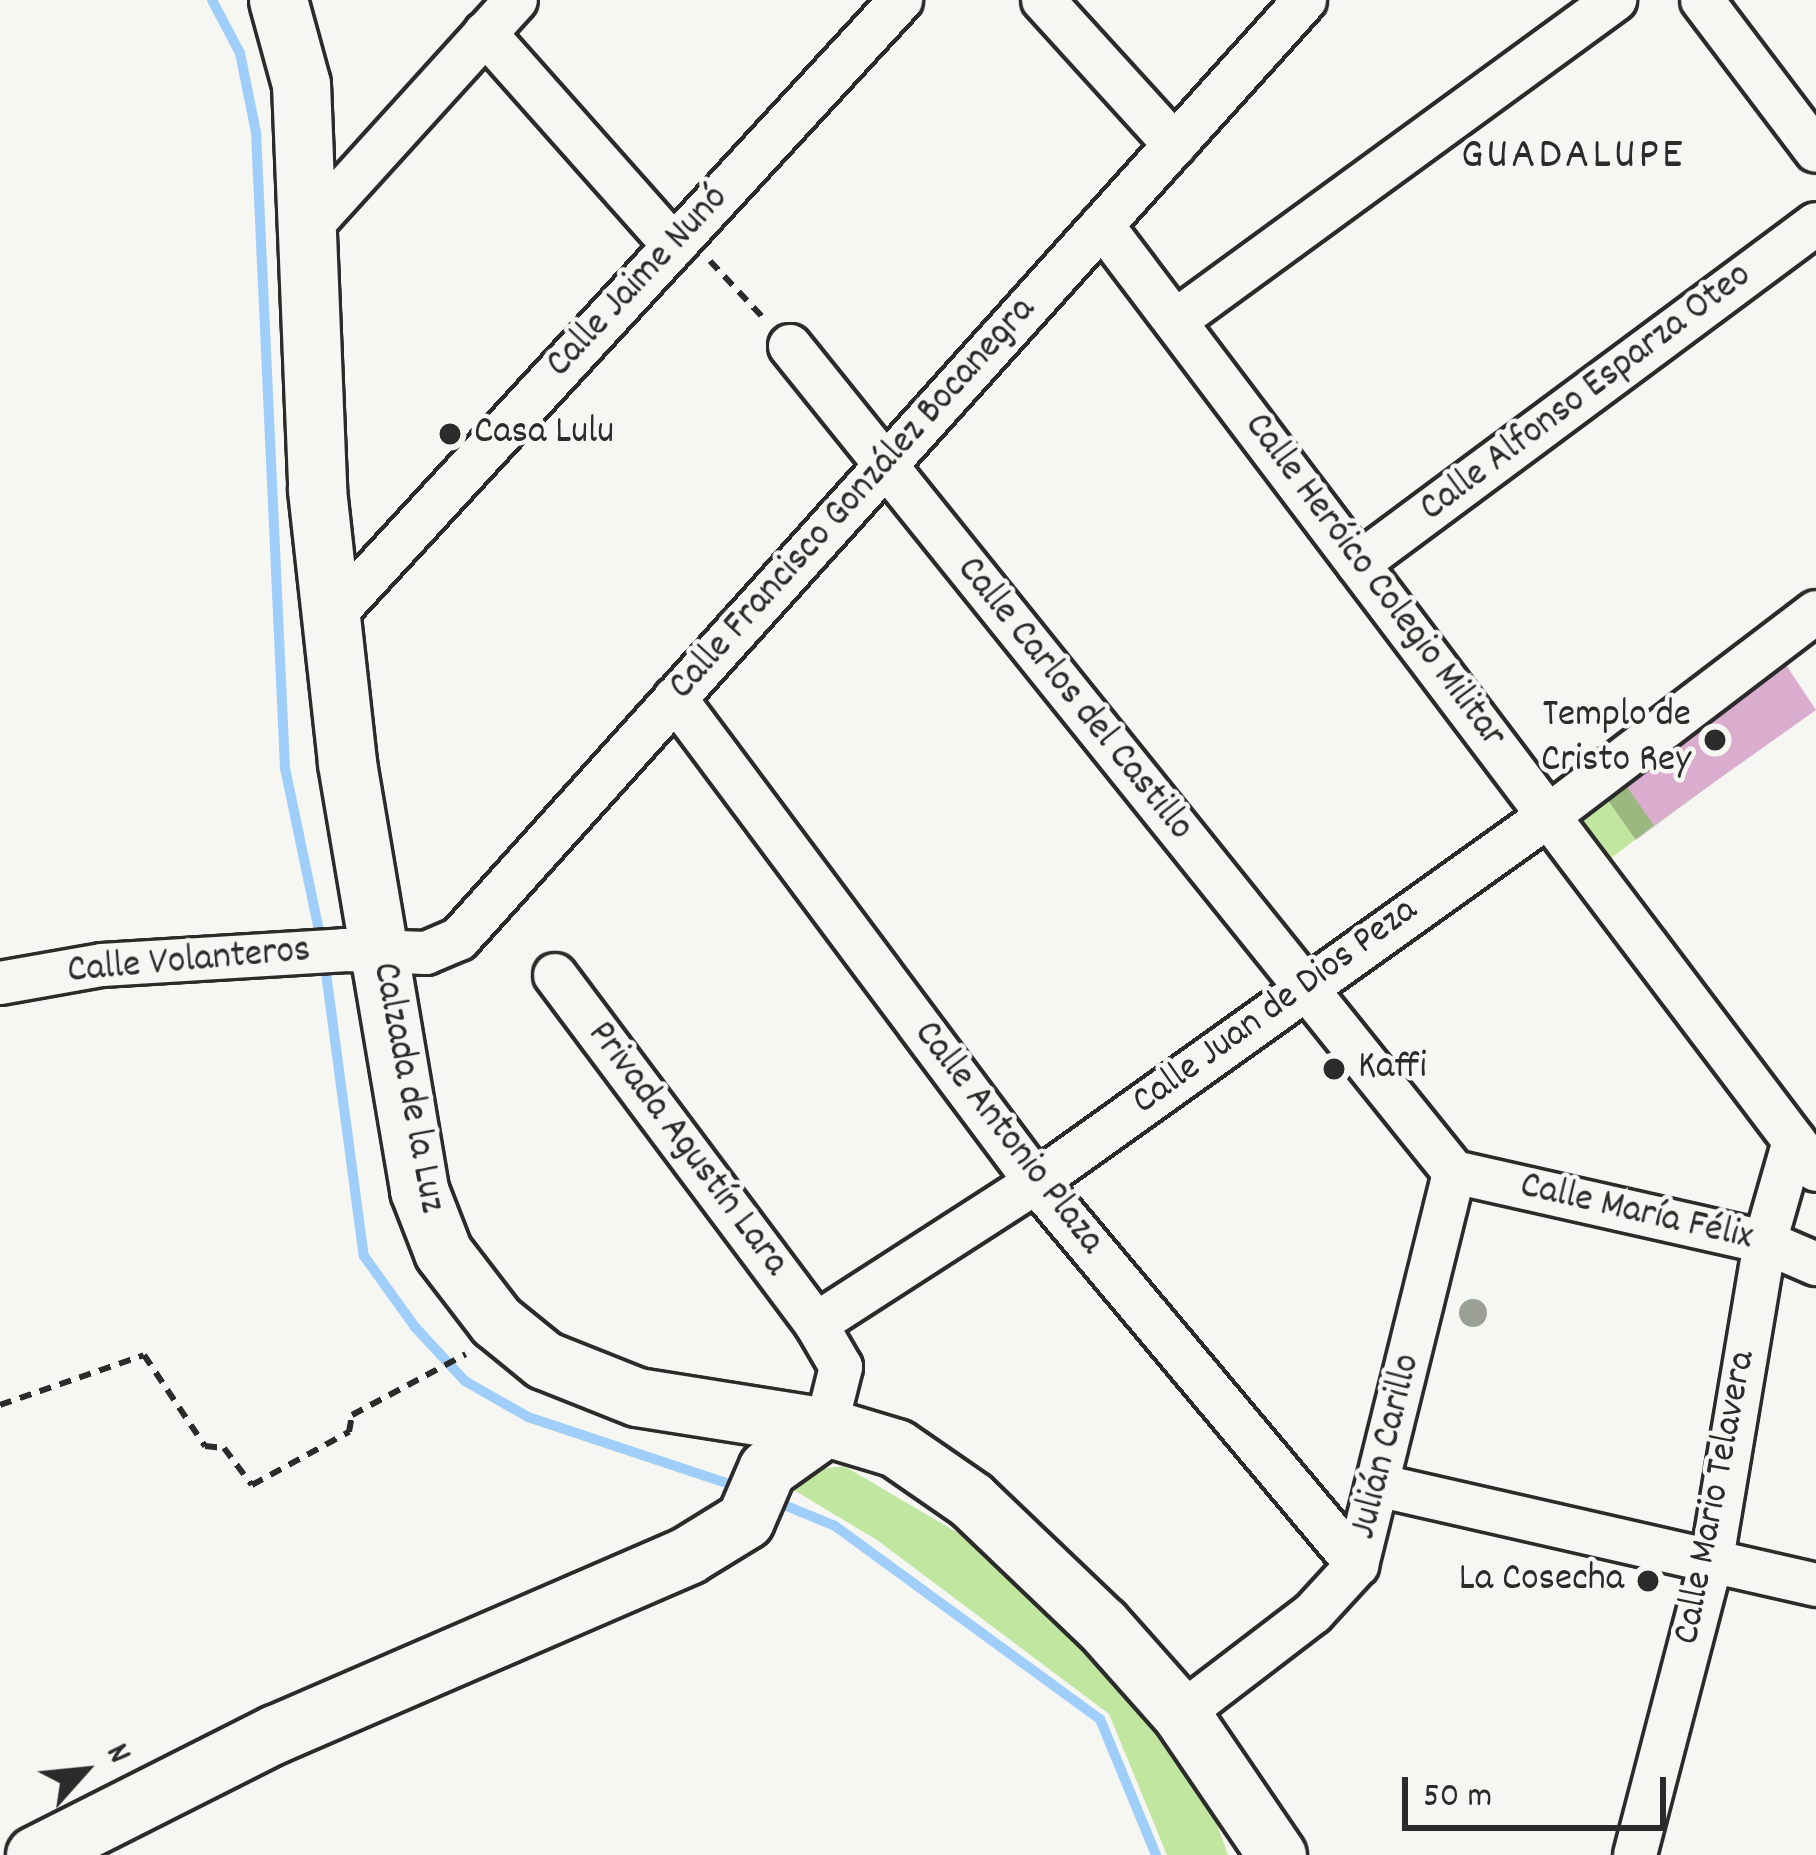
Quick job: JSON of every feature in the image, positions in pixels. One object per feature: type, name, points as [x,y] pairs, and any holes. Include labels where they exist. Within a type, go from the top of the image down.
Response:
[{"type":"main road","name":"Calzada de la Luz","points":[[278,0],[301,84],[311,226],[317,490],[361,951],[419,1190],[443,1252],[496,1321],[544,1360],[637,1397],[826,1426],[896,1448],[971,1500],[1102,1625],[1181,1714],[1277,1855]]},
{"type":"main road","points":[[35,1855],[275,1735],[614,1591],[756,1494],[826,1426]]},
{"type":"street","points":[[311,226],[516,0]]},
{"type":"street","name":"Calle Jaime Nunó","points":[[329,620],[901,0]]},
{"type":"street","points":[[1043,0],[1174,145]]},
{"type":"street","name":"Calle Francisco González Bocanegra","points":[[361,951],[426,952],[460,939],[1306,0]]},
{"type":"street","points":[[1174,321],[1615,0]]},
{"type":"street","points":[[1702,0],[1816,151]]},
{"type":"street","points":[[485,33],[679,240]]},
{"type":"street","name":"Calle Alfonso Esparza Oteo","points":[[1358,564],[1816,224]]},
{"type":"street","name":"Calle Heróico Colegio Militar","points":[[1102,225],[1805,1156]]},
{"type":"street","name":"Calle Carlos del Castillo","points":[[790,346],[1454,1172]]},
{"type":"street","name":"Calle Juan de Dios Peza","points":[[816,1324],[1036,1182],[1303,984],[1809,631]]},
{"type":"street","name":"Calle Antonio Plaza","points":[[675,698],[1036,1182],[1358,1565]]},
{"type":"street","name":"Calle Volanteros","points":[[0,983],[102,965],[361,951]]},
{"type":"street","name":"Privada Agustín Lara","points":[[555,975],[816,1324]]},
{"type":"street","name":"Calle Mario Telavera","points":[[1634,1855],[1712,1559],[1765,1242],[1805,1156]]},
{"type":"street","name":"Calle María Félix","points":[[1454,1172],[1765,1242],[1816,1264]]},
{"type":"street","name":"Julián Carillo","points":[[1181,1714],[1313,1613],[1358,1565],[1382,1486],[1454,1172]]},
{"type":"street","points":[[816,1324],[841,1367],[826,1426]]},
{"type":"street","points":[[1382,1486],[1816,1585]]},
{"type":"path","points":[[679,240],[790,346]]},
{"type":"path","points":[[0,1405],[144,1355],[206,1446],[224,1448],[252,1485],[349,1432],[352,1415],[470,1352]]},
{"type":"green space","points":[[1615,770],[1654,825],[1597,869],[1556,814]]},
{"type":"green space","points":[[844,1466],[975,1543],[1071,1619],[1198,1771],[1228,1855],[1167,1855],[1109,1714],[877,1540],[792,1489],[814,1470]]},
{"type":"building","name":"Templo de Cristo Rey","points":[[1778,653],[1816,710],[1654,825],[1615,770]]},
{"type":"waterway","points":[[212,0],[240,53],[256,132],[285,768],[321,940]]},
{"type":"waterway","points":[[324,958],[364,1256],[415,1327],[465,1381],[528,1417],[738,1487]]},
{"type":"waterway","points":[[772,1500],[835,1526],[1100,1719],[1156,1855]]},
{"type":"place","name":"Casa Lulu","points":[[450,434]]},
{"type":"place","name":"Templo de Cristo Rey","points":[[1715,740]]},
{"type":"place","name":"Kaffi","points":[[1334,1069]]},
{"type":"place","name":"La Cosecha","points":[[1648,1581]]},
{"type":"district","name":"GUADALUPE","points":[[1573,158]]}]
